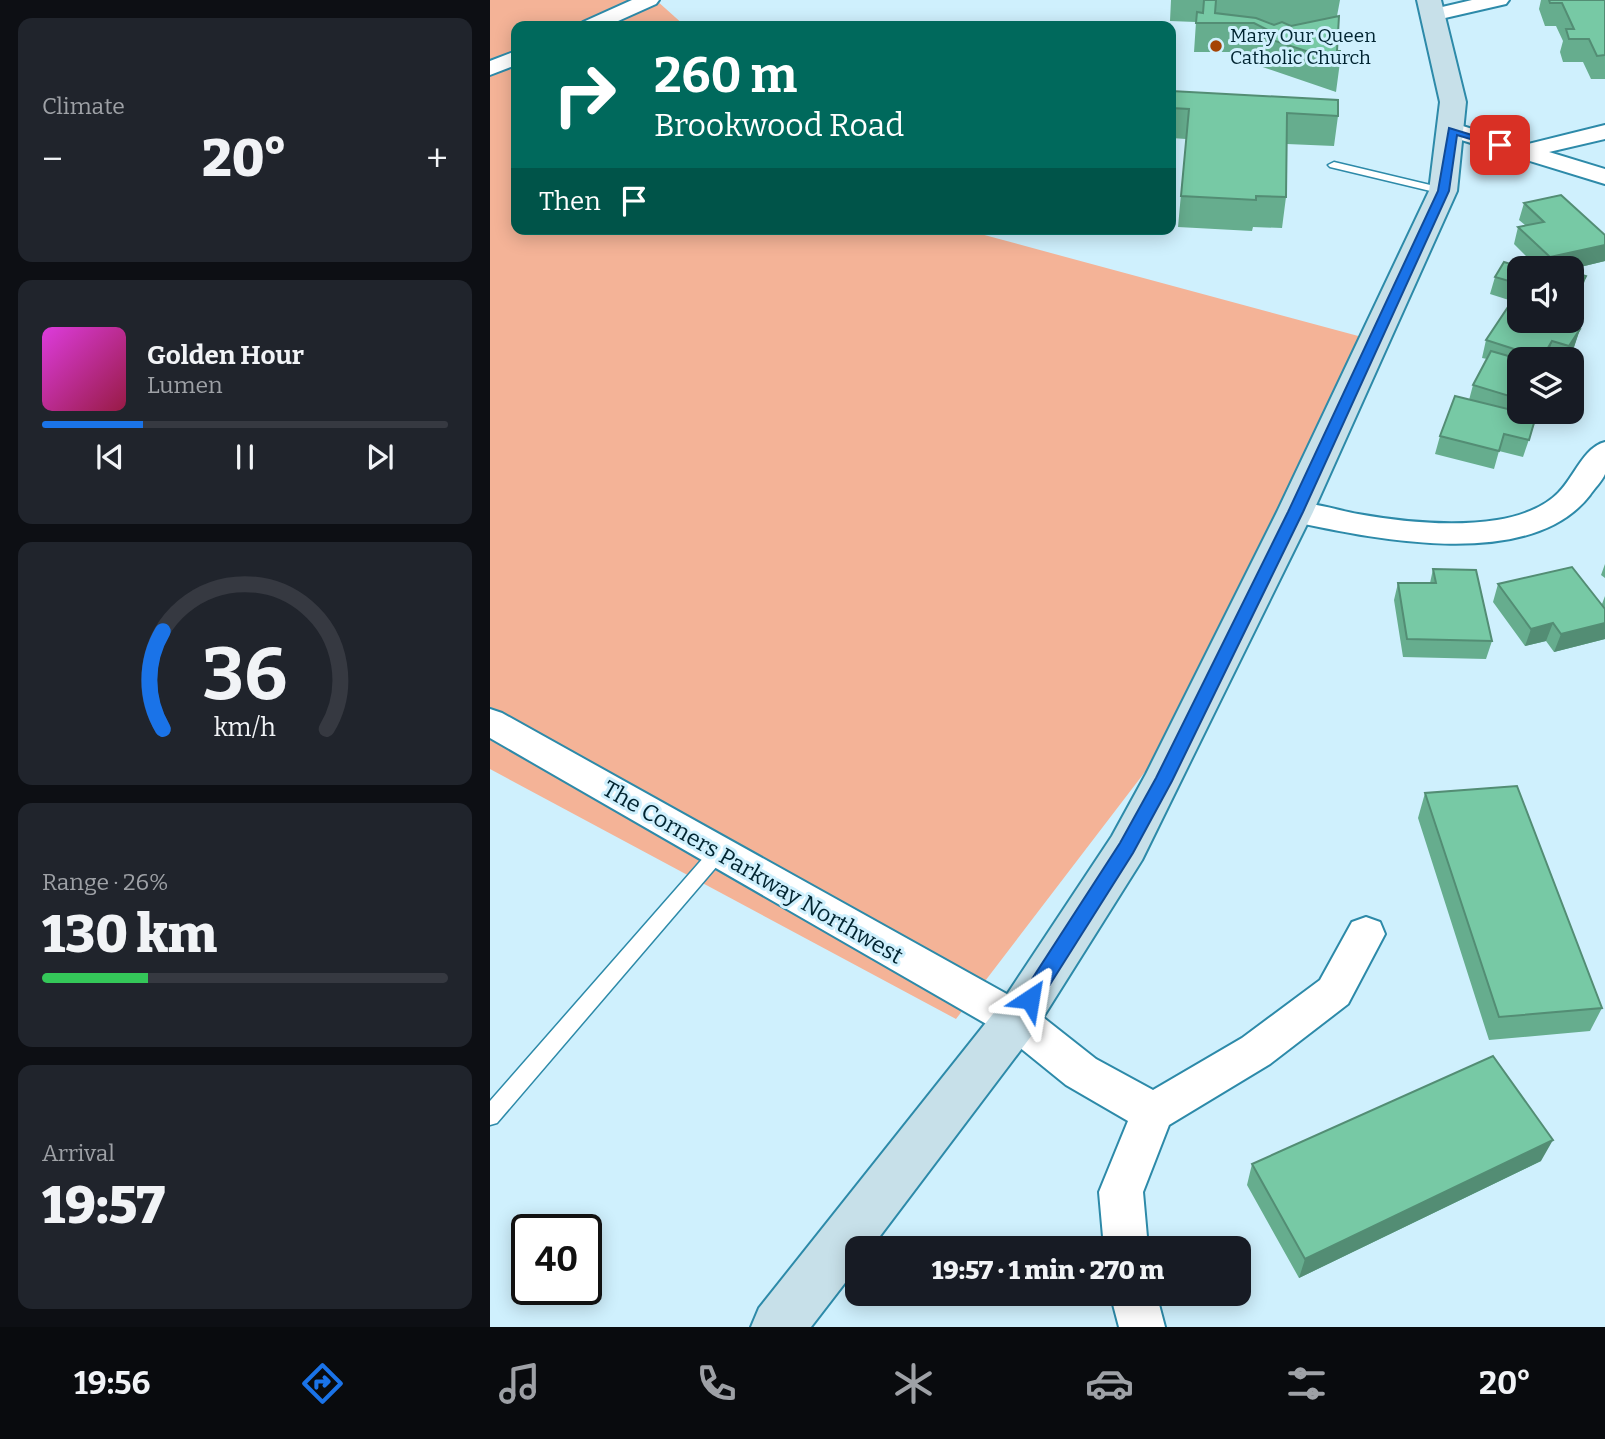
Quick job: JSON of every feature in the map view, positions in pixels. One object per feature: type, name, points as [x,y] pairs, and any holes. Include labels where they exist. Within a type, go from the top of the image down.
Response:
[{"type":"street","points":[[601,21],[649,0]]},
{"type":"street","points":[[778,1327],[1016,1020],[1127,848],[1295,512],[1443,191],[1453,130],[1453,102],[1430,7],[1499,0]]},
{"type":"street","points":[[490,69],[511,59]]},
{"type":"street","points":[[1453,130],[1605,177]]},
{"type":"street","points":[[1522,152],[1605,132]]},
{"type":"street","points":[[1295,512],[1378,529],[1432,534],[1472,533],[1520,524],[1559,508],[1605,451]]},
{"type":"street","name":"The Corners Parkway Northwest","points":[[490,722],[1016,1020],[1081,1072],[1153,1112]]},
{"type":"street","points":[[1125,1236],[1121,1192],[1153,1112],[1256,1051],[1334,992],[1366,934]]},
{"type":"street","points":[[1136,1306],[1142,1327]]},
{"type":"lane","points":[[1334,164],[1443,191]]},
{"type":"lane","points":[[490,1116],[718,853]]},
{"type":"shaded area","points":[[490,0],[656,0],[679,21],[511,21],[511,235],[984,235],[1362,337],[1203,696],[956,1019],[490,769]]},
{"type":"building","points":[[1204,0],[1216,0],[1215,13],[1256,18],[1274,25],[1282,22],[1291,26],[1339,16],[1337,51],[1340,51],[1340,62],[1257,35],[1272,32],[1254,23],[1196,23],[1197,12],[1203,13]]},
{"type":"building","points":[[1549,0],[1605,0],[1605,55],[1597,56],[1589,39],[1569,39],[1566,29],[1574,29],[1562,3],[1550,3]]},
{"type":"building","points":[[1176,91],[1338,100],[1338,116],[1287,113],[1286,197],[1256,196],[1256,200],[1181,196],[1189,109],[1176,108]]},
{"type":"building","points":[[1561,195],[1605,235],[1605,245],[1549,256],[1518,227],[1544,222],[1524,203]]},
{"type":"building","points":[[1504,262],[1507,263],[1507,280],[1495,277]]},
{"type":"building","points":[[1507,308],[1507,333],[1577,333],[1569,346],[1552,341],[1548,347],[1508,347],[1486,340]]},
{"type":"building","points":[[1491,351],[1507,356],[1507,395],[1473,385]]},
{"type":"building","points":[[1455,396],[1507,409],[1507,424],[1534,424],[1529,440],[1504,434],[1499,451],[1440,436]]},
{"type":"building","points":[[1572,567],[1605,609],[1605,623],[1561,634],[1553,623],[1531,629],[1498,584]]},
{"type":"building","points":[[1433,569],[1476,570],[1492,641],[1407,639],[1398,583],[1436,583]]},
{"type":"building","points":[[1517,786],[1602,1008],[1499,1017],[1425,793]]},
{"type":"building","points":[[1493,1056],[1553,1140],[1305,1259],[1252,1164]]},
{"type":"place","name":"Mary Our Queen Catholic Church","points":[[1216,46]]},
{"type":"route","points":[[1030,999],[1127,848],[1163,781],[1295,512],[1443,191],[1453,130],[1500,145]]}]
